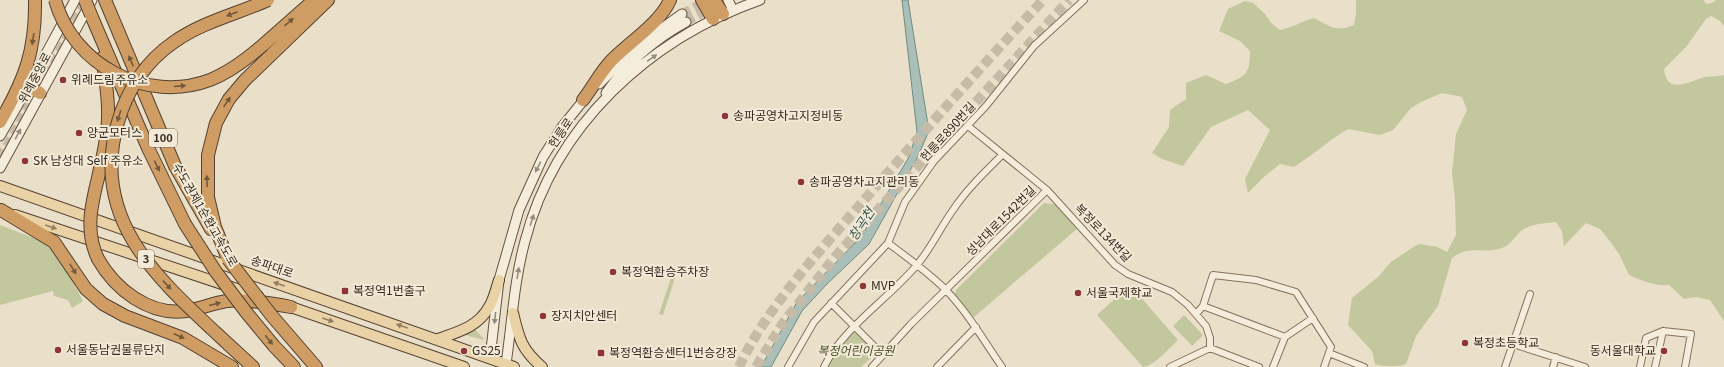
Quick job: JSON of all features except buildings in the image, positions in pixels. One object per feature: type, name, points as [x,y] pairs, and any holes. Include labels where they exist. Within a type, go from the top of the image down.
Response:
[{"type":"highway","points":[[0,122],[15,96],[26,69],[34,36],[35,0]]},
{"type":"highway","points":[[55,0],[68,30],[83,50],[93,59],[110,71],[128,80],[146,85],[162,87],[196,84],[226,72],[250,55],[314,0]]},
{"type":"highway","name":"수도권제1순환고속도로","points":[[85,0],[148,148],[185,224],[216,272],[246,312],[274,346],[294,367]]},
{"type":"highway","name":"수도권제1순환고속도로","points":[[105,0],[175,166],[228,259],[272,316],[316,367]]},
{"type":"highway","points":[[253,367],[168,287],[149,265],[134,243],[122,219],[115,198],[111,167],[112,147],[120,115],[130,91],[142,72],[160,53],[178,39],[194,30],[268,0]]},
{"type":"highway","points":[[228,259],[215,227],[208,198],[207,160],[212,137],[224,107],[244,80],[328,0]]},
{"type":"highway","points":[[584,100],[611,61],[666,9],[670,0]]},
{"type":"highway","points":[[702,0],[723,14]]},
{"type":"highway","points":[[714,0],[723,14]]},
{"type":"highway","points":[[98,33],[107,92],[108,117],[106,142],[92,198],[90,222],[92,240],[98,260],[109,276],[124,291],[142,302],[161,308],[186,311],[230,301],[265,302],[291,307]]},
{"type":"highway","points":[[26,69],[26,82],[28,87],[40,93]]},
{"type":"highway","points":[[0,210],[54,242],[83,285],[103,304],[125,316],[183,338],[232,367]]},
{"type":"main road","name":"위례중앙로","points":[[0,136],[75,0]]},
{"type":"main road","name":"위례중앙로","points":[[0,168],[92,0]]},
{"type":"main road","points":[[723,14],[728,0]]},
{"type":"main road","name":"헌릉로","points":[[592,112],[635,70],[676,41],[723,14],[760,0]]},
{"type":"main road","name":"헌릉로","points":[[490,362],[499,280],[513,228],[533,176],[543,157],[562,127],[584,100],[632,50],[684,18],[644,51],[613,83],[576,133],[548,178],[537,204],[522,252],[513,313],[508,366]]},
{"type":"main road","name":"송파대로","points":[[0,186],[438,339],[490,362]]},
{"type":"main road","name":"3","points":[[0,210],[291,307],[464,367]]},
{"type":"main road","points":[[438,339],[468,329],[479,320],[490,307],[499,280]]},
{"type":"main road","points":[[513,313],[519,338],[526,351],[542,367]]},
{"type":"main road","points":[[435,356],[448,367]]},
{"type":"main road","name":"3","points":[[490,362],[508,366]]},
{"type":"street","name":"헌릉로890번길","points":[[788,367],[814,322],[888,244],[905,202],[934,161],[968,126],[1034,46],[1084,0]]},
{"type":"street","name":"성남대로1542번길","points":[[872,367],[911,324],[1047,190],[968,126]]},
{"type":"street","points":[[824,367],[844,337],[917,265],[953,209],[977,180],[1002,155]]},
{"type":"street","name":"복정로134번길","points":[[1047,190],[1115,265],[1128,274],[1172,292],[1196,314],[1206,326],[1210,338],[1210,348]]},
{"type":"street","points":[[888,244],[917,265],[946,290],[976,327],[1002,367]]},
{"type":"street","points":[[1196,314],[1203,306],[1213,275],[1256,280],[1296,292],[1331,347],[1324,367]]},
{"type":"street","points":[[1505,367],[1530,294]]},
{"type":"street","points":[[831,303],[856,326],[883,355]]},
{"type":"street","points":[[1203,306],[1285,337]]},
{"type":"street","points":[[1273,367],[1285,337],[1313,318]]},
{"type":"street","points":[[937,367],[976,327]]},
{"type":"street","points":[[1640,367],[1646,338],[1663,331],[1691,334],[1684,367]]},
{"type":"street","points":[[1655,367],[1663,331]]},
{"type":"street","points":[[1513,344],[1585,367]]},
{"type":"street","points":[[1170,367],[1210,348],[1259,367]]},
{"type":"street","points":[[1329,354],[1364,367]]},
{"type":"street","points":[[1553,367],[1556,357]]},
{"type":"green space","points":[[1356,0],[1703,0],[1707,4],[1716,0],[1724,0],[1724,26],[1720,21],[1711,16],[1706,19],[1686,47],[1664,69],[1669,82],[1680,85],[1705,77],[1724,75],[1724,321],[1710,300],[1696,297],[1684,299],[1669,285],[1653,284],[1629,275],[1619,254],[1600,229],[1586,223],[1564,246],[1562,231],[1556,222],[1547,223],[1533,225],[1524,229],[1505,247],[1489,251],[1465,252],[1452,258],[1438,306],[1416,336],[1406,364],[1399,366],[1382,366],[1375,364],[1372,351],[1348,325],[1352,298],[1378,277],[1391,262],[1415,246],[1420,244],[1437,247],[1447,252],[1456,235],[1455,199],[1452,173],[1456,134],[1467,110],[1462,97],[1442,93],[1421,102],[1411,108],[1393,130],[1380,135],[1348,129],[1294,167],[1280,164],[1248,193],[1245,179],[1270,130],[1248,110],[1211,127],[1183,166],[1162,159],[1152,153],[1169,127],[1170,110],[1186,99],[1186,83],[1206,75],[1226,84],[1238,79],[1246,73],[1249,65],[1250,51],[1240,41],[1219,31],[1228,9],[1245,1],[1253,3],[1265,14],[1271,23],[1280,30],[1314,18],[1333,28],[1342,28],[1354,25]]},
{"type":"green space","points":[[1044,203],[1055,204],[1078,228],[974,317],[954,298],[956,290]]},
{"type":"green space","points":[[0,225],[49,244],[62,260],[83,301],[72,308],[68,300],[54,296],[53,291],[0,305]]},
{"type":"green space","points":[[672,275],[675,276],[675,278],[663,315],[659,314]]},
{"type":"green space","points":[[1130,285],[1178,340],[1157,360],[1148,366],[1143,367],[1097,315]]},
{"type":"green space","points":[[1184,315],[1203,335],[1192,346],[1173,326]]},
{"type":"green space","points":[[473,327],[484,339],[483,340],[462,334]]},
{"type":"green space","name":"복정어린이공원","points":[[853,331],[860,332],[873,347],[874,355],[861,367],[826,367],[829,360]]},
{"type":"water","points":[[902,0],[908,0],[929,131],[917,158],[869,244],[826,285],[802,311],[771,367],[761,367],[797,302],[861,237],[909,157],[917,132]]},
{"type":"tunnel","points":[[64,32],[82,0]]},
{"type":"tunnel","points":[[682,14],[708,0]]},
{"type":"tunnel","points":[[686,22],[726,0]]},
{"type":"tunnel","points":[[739,367],[763,324],[809,263],[996,51],[1043,0]]},
{"type":"tunnel","points":[[756,367],[783,323],[834,258],[1069,0]]},
{"type":"tunnel","points":[[0,158],[72,28]]},
{"type":"place","name":"위례드림주유소","points":[[63,80]]},
{"type":"place","name":"송파공영차고지정비동","points":[[725,116]]},
{"type":"place","name":"양군모터스","points":[[79,133]]},
{"type":"place","name":"SK 남성대 Self 주유소","points":[[25,161]]},
{"type":"place","name":"송파공영차고지관리동","points":[[801,182]]},
{"type":"place","name":"복정역환승주차장","points":[[613,272]]},
{"type":"place","name":"MVP","points":[[863,286]]},
{"type":"place","name":"복정역1번출구","points":[[345,291]]},
{"type":"place","name":"서울국제학교","points":[[1078,293]]},
{"type":"place","name":"장지치안센터","points":[[543,316]]},
{"type":"place","name":"복정초등학교","points":[[1465,343]]},
{"type":"place","name":"서울동남권물류단지","points":[[58,350]]},
{"type":"place","name":"GS25","points":[[464,351]]},
{"type":"place","name":"동서울대학교","points":[[1664,351]]},
{"type":"place","name":"복정역환승센터1번승강장","points":[[601,353]]},
{"type":"water label","name":"창곡천","points":[[861,224]]}]
